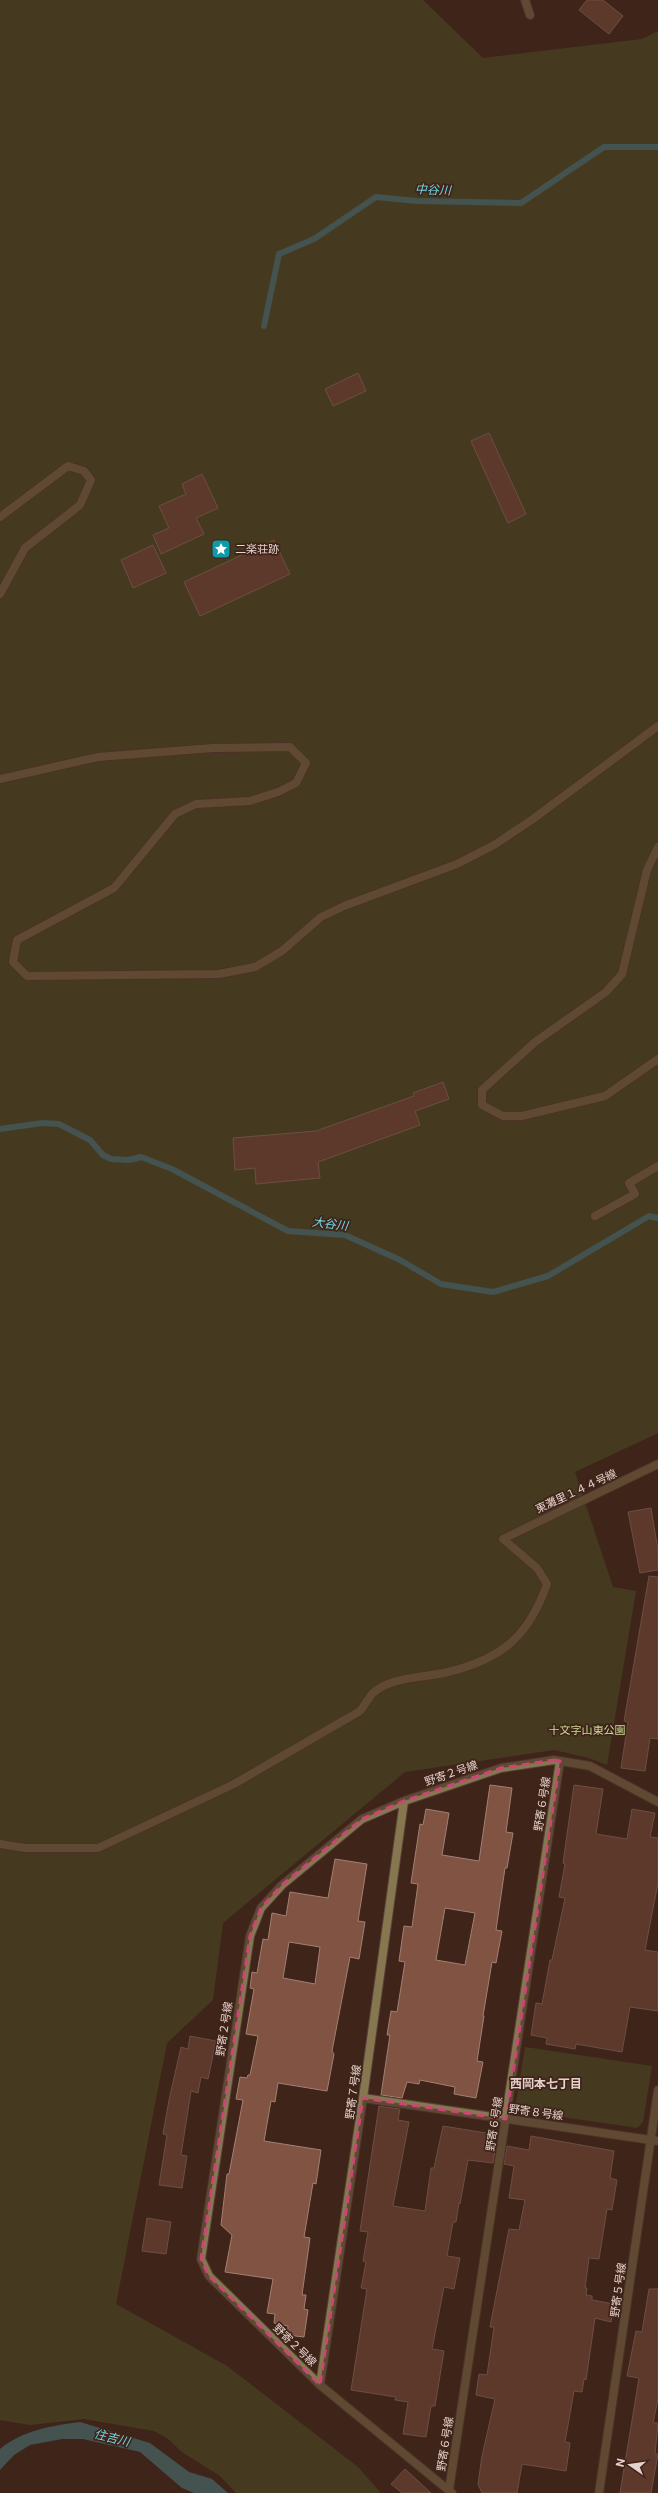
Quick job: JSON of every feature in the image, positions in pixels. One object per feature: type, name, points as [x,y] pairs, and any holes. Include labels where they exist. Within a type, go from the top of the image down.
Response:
[{"type":"street","points":[[525,0],[530,15]]},
{"type":"street","points":[[0,517],[68,466],[84,471],[91,480],[80,505],[25,548],[0,594]]},
{"type":"street","points":[[0,779],[98,758],[213,748],[290,748],[306,763],[296,783],[278,792],[250,801],[196,804],[175,814],[114,888],[17,940],[13,962],[27,976],[219,974],[255,967],[282,951],[321,917],[344,906],[457,864],[494,845],[533,820],[658,726]]},
{"type":"street","points":[[658,847],[647,870],[622,974],[606,992],[535,1042],[482,1090],[482,1105],[503,1116],[522,1116],[605,1096],[658,1059]]},
{"type":"street","points":[[595,1216],[635,1194],[629,1182],[658,1166]]},
{"type":"street","name":"東灘里１４４号線","points":[[0,1844],[25,1848],[98,1848],[234,1784],[360,1711],[373,1694],[390,1683],[448,1672],[487,1659],[518,1638],[538,1610],[547,1584],[537,1568],[503,1539],[658,1464]]},
{"type":"street","name":"野寄２号線","points":[[450,2492],[320,2385],[209,2276],[200,2259],[250,1936],[261,1908],[282,1884],[362,1819],[404,1801],[501,1768],[554,1760],[590,1766],[658,1802]]},
{"type":"street","name":"野寄６号線","points":[[450,2492],[560,1761]]},
{"type":"street","name":"野寄７号線","points":[[320,2385],[363,2098],[404,1801]]},
{"type":"street","name":"野寄５号線","points":[[599,2493],[654,2141],[658,2090]]},
{"type":"street","name":"野寄８号線","points":[[363,2098],[654,2141]]},
{"type":"highlighted area","points":[[554,1760],[560,1761],[506,2119],[363,2098],[320,2385],[209,2276],[201,2259],[250,1936],[261,1908],[282,1885],[362,1819],[404,1801],[501,1768]]},
{"type":"green space","name":"十文字山東公園","points":[[0,0],[423,0],[483,58],[642,39],[658,31],[658,1433],[575,1472],[613,1587],[636,1591],[607,1765],[589,1758],[554,1750],[405,1772],[223,1923],[213,2000],[167,2043],[116,2304],[227,2366],[358,2467],[381,2493],[236,2493],[220,2476],[182,2452],[167,2438],[154,2431],[84,2419],[30,2425],[0,2420]]},
{"type":"green space","points":[[525,2047],[652,2066],[643,2122],[637,2128],[522,2111],[516,2103]]},
{"type":"water","name":"住吉川","points":[[80,2422],[150,2443],[189,2472],[212,2479],[228,2493],[194,2493],[182,2488],[140,2452],[83,2439],[62,2439],[30,2445],[14,2455],[0,2470],[0,2449],[18,2437],[58,2425]]},
{"type":"building","points":[[587,0],[603,0],[623,16],[609,34],[579,10]]},
{"type":"building","points":[[358,373],[366,391],[333,406],[325,389]]},
{"type":"building","points":[[489,433],[526,514],[508,523],[471,441]]},
{"type":"building","points":[[202,474],[218,508],[196,518],[204,534],[161,554],[153,535],[169,528],[159,506],[186,494],[182,484]]},
{"type":"building","points":[[274,540],[290,574],[200,616],[184,582]]},
{"type":"building","points":[[153,545],[166,573],[133,588],[121,560]]},
{"type":"building","points":[[443,1082],[449,1099],[415,1111],[420,1125],[318,1162],[320,1178],[256,1184],[255,1168],[235,1170],[233,1138],[316,1131],[414,1096],[413,1093]]},
{"type":"building","points":[[651,1508],[658,1550],[658,1570],[640,1573],[628,1512]]},
{"type":"building","points":[[649,1576],[658,1577],[658,1739],[650,1738],[645,1771],[621,1768],[628,1722],[624,1721]]},
{"type":"building","points":[[490,1785],[512,1788],[506,1832],[513,1833],[507,1868],[505,1868],[496,1930],[502,1931],[496,1963],[492,1962],[483,2016],[477,2061],[483,2062],[476,2098],[454,2094],[455,2087],[420,2080],[419,2084],[407,2082],[402,2098],[381,2095],[390,2035],[387,2035],[391,2011],[397,2012],[405,1962],[399,1961],[404,1926],[412,1927],[418,1884],[411,1883],[420,1824],[423,1825],[426,1809],[449,1813],[442,1855],[479,1861]],"holes":[[[445,1908],[475,1913],[465,1965],[436,1960]]]},
{"type":"building","points":[[574,1785],[603,1789],[596,1834],[627,1839],[632,1809],[655,1813],[650,1837],[658,1838],[658,1883],[645,1950],[658,1952],[658,2011],[630,2007],[622,2052],[576,2044],[575,2049],[546,2044],[547,2038],[531,2035],[536,2003],[542,2004],[550,1960],[552,1960],[565,1898],[559,1897],[565,1864],[563,1863]]},
{"type":"building","points":[[335,1859],[367,1864],[358,1921],[365,1922],[359,1959],[350,1957],[332,2051],[334,2054],[327,2091],[278,2083],[275,2102],[271,2101],[264,2141],[321,2150],[316,2184],[313,2183],[304,2237],[310,2238],[302,2295],[306,2295],[304,2309],[308,2310],[304,2337],[287,2335],[288,2326],[274,2323],[275,2314],[267,2313],[273,2279],[225,2272],[232,2235],[221,2225],[227,2174],[229,2174],[243,2100],[236,2099],[240,2077],[247,2078],[248,2075],[250,2075],[258,2036],[246,2034],[254,1989],[250,1988],[252,1972],[257,1973],[263,1939],[268,1940],[272,1913],[286,1916],[290,1892],[328,1898]],"holes":[[[289,1942],[320,1947],[315,1984],[283,1978]]]},
{"type":"building","points":[[190,2036],[216,2041],[208,2079],[201,2077],[198,2093],[191,2091],[181,2155],[187,2156],[182,2188],[159,2185],[167,2135],[163,2134],[169,2100],[181,2047],[188,2049]]},
{"type":"building","points":[[379,2106],[400,2109],[398,2120],[409,2122],[393,2206],[425,2211],[431,2168],[434,2168],[443,2126],[492,2134],[490,2144],[496,2145],[493,2163],[468,2160],[456,2222],[453,2222],[447,2256],[460,2258],[454,2289],[444,2287],[432,2349],[444,2351],[435,2406],[431,2406],[426,2437],[403,2434],[408,2402],[395,2400],[396,2397],[351,2390],[367,2289],[361,2288],[366,2262],[363,2261],[368,2232],[360,2231]]},
{"type":"building","points":[[531,2136],[614,2151],[610,2178],[617,2180],[612,2210],[607,2209],[599,2259],[589,2258],[585,2288],[587,2288],[586,2295],[592,2296],[592,2300],[614,2304],[611,2322],[595,2318],[586,2380],[584,2379],[582,2392],[574,2391],[565,2442],[570,2443],[566,2471],[522,2464],[517,2493],[482,2493],[478,2484],[482,2456],[495,2399],[476,2395],[479,2374],[487,2375],[494,2327],[490,2327],[509,2229],[519,2230],[525,2200],[509,2198],[514,2166],[504,2164],[507,2146],[529,2150]]},
{"type":"building","points":[[147,2218],[171,2222],[166,2254],[142,2251]]},
{"type":"building","points":[[649,2289],[658,2289],[658,2399],[653,2423],[658,2423],[655,2454],[658,2454],[651,2493],[620,2493],[639,2378],[627,2376],[636,2331],[642,2332]]},
{"type":"building","points":[[405,2469],[431,2493],[402,2493],[391,2484]]},
{"type":"waterway","name":"中谷川","points":[[264,326],[279,254],[314,239],[376,197],[417,201],[521,203],[604,147],[658,147]]},
{"type":"waterway","name":"大谷川","points":[[0,1129],[42,1123],[59,1124],[90,1140],[103,1155],[111,1159],[129,1160],[141,1157],[172,1169],[288,1231],[345,1235],[400,1260],[441,1284],[493,1292],[548,1276],[649,1216],[658,1218]]},
{"type":"place","name":"二楽荘跡","points":[[221,549]]},
{"type":"district","name":"西岡本七丁目","points":[[546,2084]]}]
